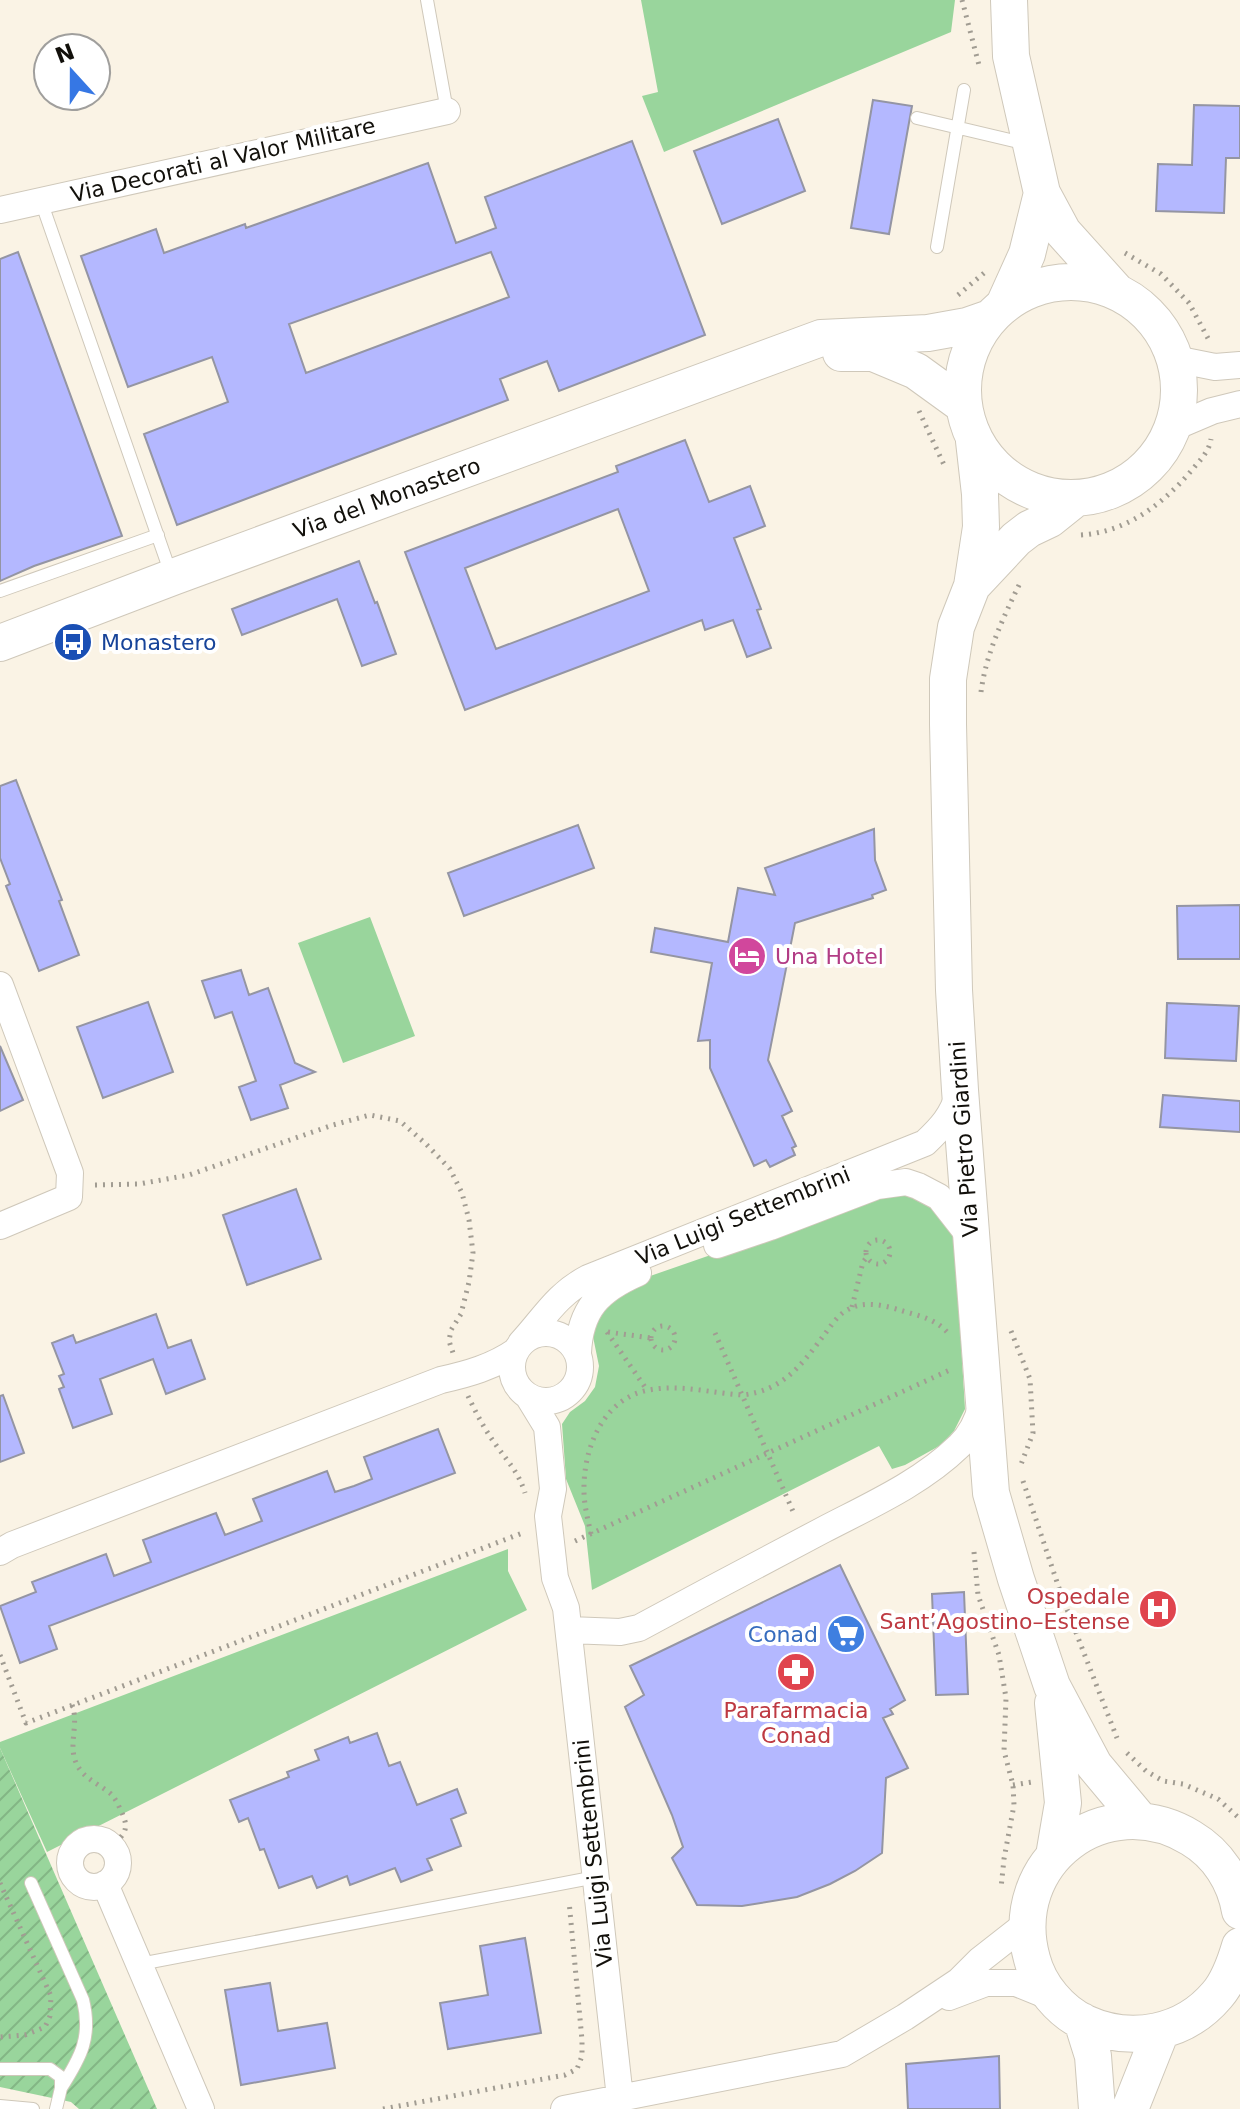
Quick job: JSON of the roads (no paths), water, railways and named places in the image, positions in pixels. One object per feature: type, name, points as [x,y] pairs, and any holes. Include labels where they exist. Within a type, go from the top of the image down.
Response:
[{"type":"main road","name":"Via Pietro Giardini","points":[[1009,0],[1011,56],[1042,193],[1063,232],[1117,292]]},
{"type":"main road","name":"Via Pietro Giardini","points":[[1042,193],[1027,254],[997,311],[970,349],[962,386],[963,405],[974,441],[981,527],[972,586],[956,627],[948,679],[954,990],[972,1238],[967,1348],[984,1397],[991,1493],[1052,1686],[1094,1765],[1140,1820]]},
{"type":"main road","name":"Via Pietro Giardini","points":[[974,441],[992,465],[1016,484],[1044,495],[1075,499],[1106,493],[1134,478],[1157,456],[1172,428],[1179,401],[1175,359],[1165,335],[1139,306],[1117,292],[1098,285],[1059,283],[1030,290],[997,311]]},
{"type":"main road","name":"Via del Monastero","points":[[0,643],[821,338],[928,333],[967,326],[997,311]]},
{"type":"main road","name":"Via del Monastero","points":[[776,355],[873,353],[916,371],[963,405]]},
{"type":"main road","name":"Via Pietro Giardini","points":[[972,586],[1016,539],[1050,519],[1075,499]]},
{"type":"main road","name":"Via Pietro Giardini","points":[[1052,1686],[1063,1803],[1054,1856]]},
{"type":"main road","name":"Via Pietro Giardini","points":[[1240,1911],[1227,1873],[1205,1846],[1174,1828],[1140,1820],[1113,1822],[1088,1830],[1070,1841],[1042,1872],[1033,1891],[1026,1924],[1033,1965],[1053,1998],[1082,2021],[1102,2030],[1123,2034],[1161,2031],[1193,2017],[1218,1995],[1232,1971],[1240,1946]]},
{"type":"main road","points":[[1082,2021],[1093,2056],[1097,2109]]},
{"type":"main road","points":[[1130,2109],[1161,2031]]},
{"type":"street","name":"Via Decorati al Valor Militare","points":[[0,210],[447,111]]},
{"type":"street","points":[[1175,359],[1227,366]]},
{"type":"street","points":[[1172,428],[1212,411],[1240,404]]},
{"type":"street","points":[[0,985],[70,1173],[69,1197],[0,1226]]},
{"type":"street","name":"Via Luigi Settembrini","points":[[4,1548],[441,1380],[491,1365],[518,1347],[559,1298],[588,1278],[925,1143],[954,1111],[960,1090]]},
{"type":"street","name":"Via Luigi Settembrini","points":[[578,1353],[580,1328],[588,1310],[610,1288],[644,1270],[877,1186],[906,1182],[939,1197],[972,1238]]},
{"type":"street","points":[[524,1393],[512,1371],[512,1361],[518,1347],[531,1336],[541,1333],[552,1333],[572,1344],[578,1353],[580,1372],[547,1427]]},
{"type":"street","points":[[464,1375],[491,1378],[536,1400],[546,1401],[564,1396]]},
{"type":"street","name":"Via Luigi Settembrini","points":[[524,1393],[547,1427],[553,1489],[548,1516],[555,1578],[568,1619]]},
{"type":"street","points":[[568,1619],[620,1632],[639,1628],[927,1472],[962,1443],[978,1420],[984,1397]]},
{"type":"street","name":"Via Luigi Settembrini","points":[[553,1489],[579,1539],[571,1576],[568,1619],[620,2098]]},
{"type":"street","points":[[97,1839],[112,1846],[116,1853],[118,1867],[105,1884],[82,1884],[72,1871],[72,1855],[82,1842],[97,1839]]},
{"type":"street","points":[[105,1884],[201,2109]]},
{"type":"street","points":[[564,2109],[842,2054],[959,1981],[1026,1924]]},
{"type":"street","points":[[905,2017],[986,1983],[1016,1983],[1053,1998]]},
{"type":"lane","points":[[427,0],[447,111]]},
{"type":"lane","points":[[937,247],[964,90]]},
{"type":"lane","points":[[917,118],[1031,145]]},
{"type":"lane","points":[[41,201],[173,577]]},
{"type":"lane","points":[[0,591],[158,535]]},
{"type":"lane","points":[[140,1964],[596,1877]]},
{"type":"lane","points":[[31,1883],[83,2000],[87,2018],[86,2038],[79,2057],[61,2088]]},
{"type":"lane","points":[[0,2069],[50,2069],[61,2077],[56,2109]]},
{"type":"lane","points":[[0,2106],[33,2109]]},
{"type":"place","name":"Monastero","points":[[73,642]]},
{"type":"place","name":"Una Hotel","points":[[747,956]]},
{"type":"place","name":"Ospedale Sant’Agostino–Estense","points":[[1158,1609]]},
{"type":"place","name":"Conad","points":[[846,1634]]},
{"type":"place","name":"Parafarmacia Conad","points":[[796,1672]]}]
